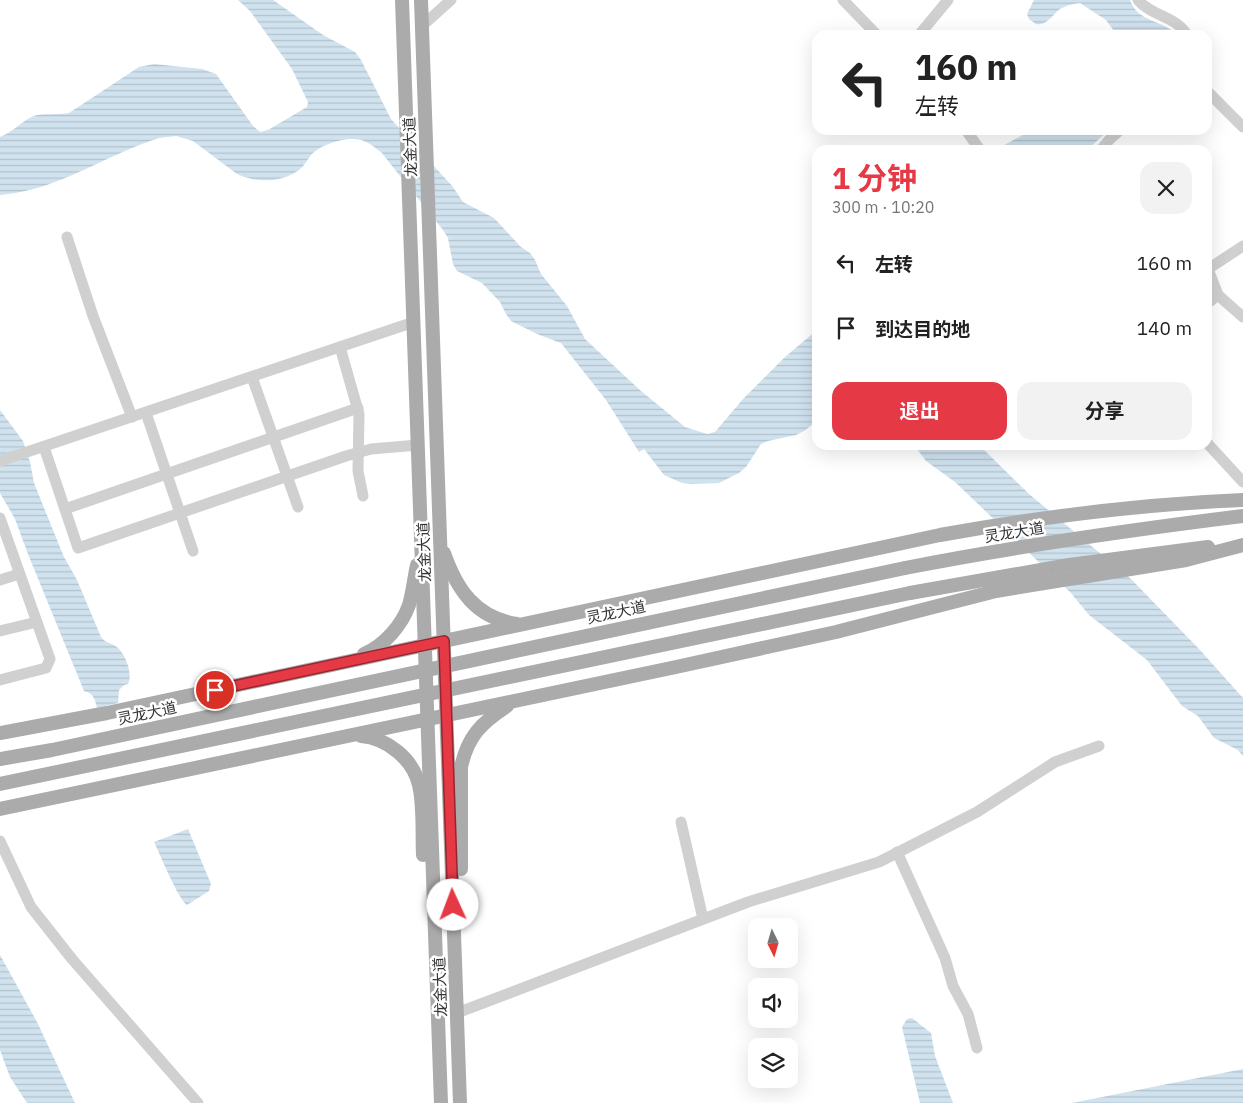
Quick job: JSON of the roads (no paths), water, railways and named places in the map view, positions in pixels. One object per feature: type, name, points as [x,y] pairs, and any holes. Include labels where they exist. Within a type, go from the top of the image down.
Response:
[{"type":"main road","name":"龙金大道","points":[[402,0],[441,1103]]},
{"type":"main road","name":"龙金大道","points":[[421,0],[460,1103]]},
{"type":"main road","points":[[0,733],[143,705],[952,533],[1017,522],[1098,512],[1243,500]]},
{"type":"main road","name":"灵龙大道","points":[[0,759],[52,750],[905,568],[982,553],[1116,532],[1243,516]]},
{"type":"main road","points":[[440,539],[452,572],[466,597],[473,604],[498,620],[525,624]]},
{"type":"main road","points":[[342,663],[369,652],[378,646],[400,623],[409,604],[421,540]]},
{"type":"main road","points":[[0,784],[66,772],[910,593],[1144,555],[1243,544]]},
{"type":"main road","points":[[0,809],[428,720],[817,636],[996,591],[1186,560],[1243,544]]},
{"type":"main road","points":[[454,924],[460,876],[461,767],[464,755],[468,744],[480,726],[515,701]]},
{"type":"main road","points":[[345,737],[363,736],[381,741],[406,760],[416,775],[420,790],[425,894],[435,932]]},
{"type":"street","points":[[422,26],[451,0]]},
{"type":"street","points":[[843,0],[872,30]]},
{"type":"street","points":[[922,30],[948,0]]},
{"type":"street","points":[[1138,0],[1144,6],[1174,21],[1182,30]]},
{"type":"street","points":[[1212,96],[1243,127]]},
{"type":"street","points":[[1106,145],[1114,135]]},
{"type":"street","points":[[67,237],[93,316],[132,417]]},
{"type":"street","points":[[1212,266],[1243,246]]},
{"type":"street","points":[[1212,279],[1218,295],[1243,318]]},
{"type":"street","points":[[1212,300],[1218,295]]},
{"type":"street","points":[[0,461],[414,322]]},
{"type":"street","points":[[340,347],[358,408],[360,423],[358,471],[363,496]]},
{"type":"street","points":[[252,377],[298,507]]},
{"type":"street","points":[[65,509],[358,408]]},
{"type":"street","points":[[146,413],[193,551]]},
{"type":"street","points":[[39,449],[65,509],[78,548],[359,452],[371,449],[418,445]]},
{"type":"street","points":[[1212,448],[1243,482]]},
{"type":"street","points":[[0,680],[46,668],[50,659],[1,522]]},
{"type":"street","points":[[0,580],[19,574]]},
{"type":"street","points":[[0,631],[37,622]]},
{"type":"street","points":[[457,1013],[748,902],[879,862],[977,812],[1056,762],[1099,746]]},
{"type":"street","points":[[680,822],[703,919]]},
{"type":"street","points":[[0,841],[31,907],[72,959],[198,1103]]},
{"type":"street","points":[[897,852],[945,958],[953,986],[968,1014],[977,1048]]},
{"type":"water","points":[[238,0],[273,0],[323,35],[355,52],[391,119],[453,187],[463,202],[494,218],[521,247],[530,253],[541,274],[567,306],[585,339],[641,391],[685,427],[707,434],[715,432],[743,399],[785,357],[812,334],[812,425],[796,435],[761,444],[746,467],[739,473],[719,483],[682,483],[664,475],[644,449],[639,452],[606,400],[561,343],[511,321],[500,302],[482,283],[457,271],[453,264],[448,238],[443,230],[381,152],[361,140],[349,139],[328,144],[315,151],[299,170],[292,174],[276,179],[260,180],[237,174],[193,141],[176,136],[159,138],[62,179],[22,192],[0,195],[0,137],[34,116],[69,113],[139,67],[154,64],[202,69],[216,74],[253,126],[260,132],[268,130],[307,107],[308,102],[292,69],[250,11]]},
{"type":"water","points":[[1034,0],[1130,0],[1144,17],[1171,30],[1113,30],[1106,20],[1080,3],[1057,11],[1046,22],[1040,24],[1036,24],[1029,19],[1027,14]]},
{"type":"water","points":[[1023,135],[1104,135],[1092,145],[1004,145]]},
{"type":"water","points":[[0,410],[23,441],[34,483],[64,557],[77,580],[101,637],[104,641],[117,647],[126,660],[130,675],[128,684],[119,690],[118,703],[97,708],[92,695],[84,691],[15,519],[0,493]]},
{"type":"water","points":[[918,450],[984,450],[1029,494],[1131,579],[1200,650],[1243,698],[1243,756],[1238,750],[1214,738],[1198,716],[1182,706],[1147,660],[1089,615],[1071,593],[955,482],[926,461]]},
{"type":"water","points":[[188,829],[211,884],[209,891],[187,905],[174,886],[154,842]]},
{"type":"water","points":[[0,955],[37,1022],[75,1103],[27,1103],[10,1077],[0,1050]]},
{"type":"water","points":[[912,1018],[931,1033],[935,1056],[953,1103],[920,1103],[902,1027],[907,1019]]},
{"type":"water","points":[[1243,1069],[1243,1103],[1072,1103]]}]
